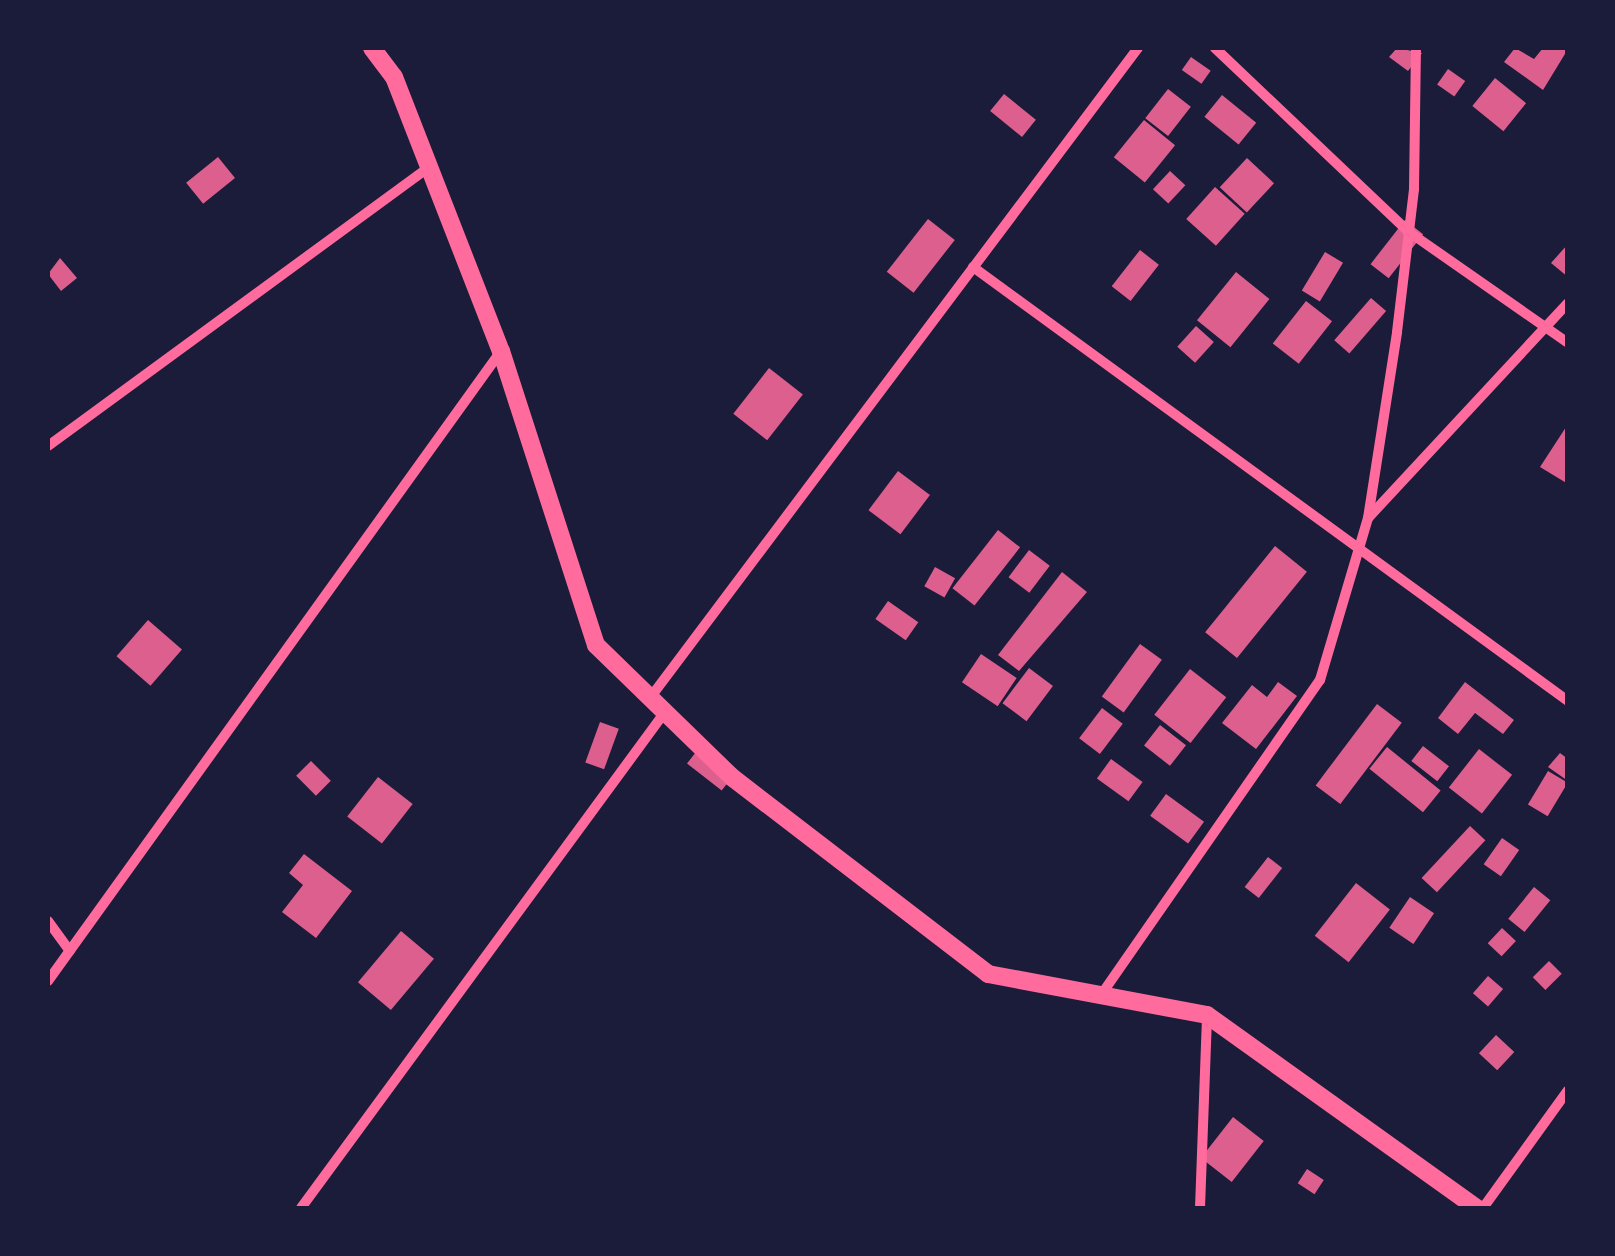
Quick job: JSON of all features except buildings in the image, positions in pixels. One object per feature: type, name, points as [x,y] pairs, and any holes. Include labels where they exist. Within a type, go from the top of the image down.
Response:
[{"type":"street","points":[[372,48],[429,167],[501,351],[596,645],[733,778],[988,974],[1207,1015],[1480,1208],[1568,1090]]},
{"type":"street","points":[[650,698],[1138,48]]},
{"type":"street","points":[[1215,48],[1409,232],[1568,343]]},
{"type":"street","points":[[1100,995],[1320,680],[1368,518],[1409,232],[1416,48]]},
{"type":"street","points":[[48,446],[429,167]]},
{"type":"street","points":[[973,267],[1568,701]]},
{"type":"street","points":[[1368,518],[1568,304]]},
{"type":"street","points":[[48,981],[501,351]]},
{"type":"street","points":[[301,1208],[666,712]]},
{"type":"street","points":[[48,921],[70,951]]},
{"type":"street","points":[[1200,1208],[1207,1015]]}]
